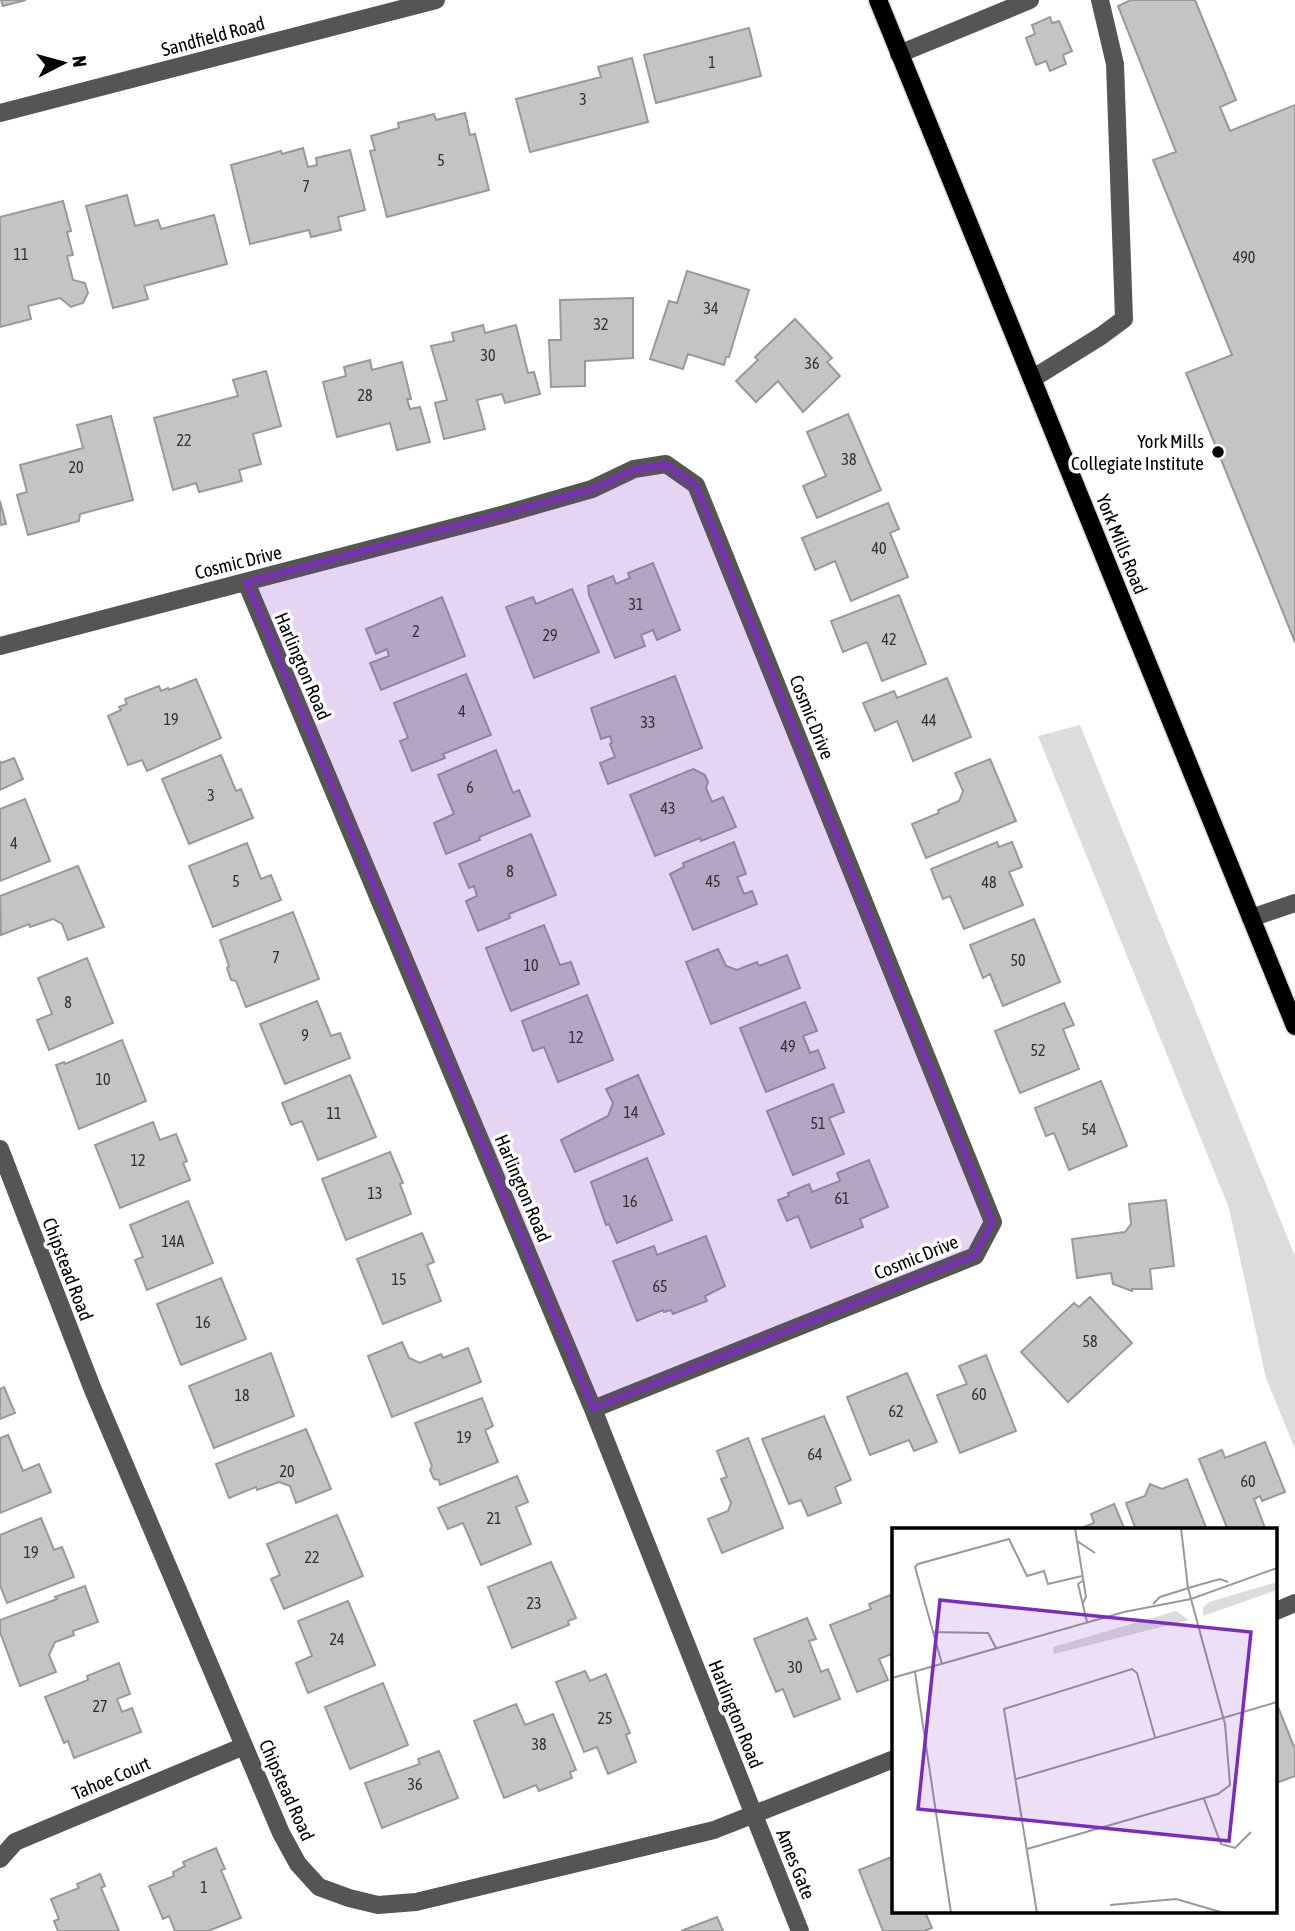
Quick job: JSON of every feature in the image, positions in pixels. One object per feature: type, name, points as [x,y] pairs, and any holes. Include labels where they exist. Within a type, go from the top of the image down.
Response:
[{"type":"main road","name":"York Mills Road","points":[[878,0],[1295,1027]]},
{"type":"street","name":"Sandfield Road","points":[[0,113],[436,0]]},
{"type":"street","points":[[900,54],[1030,0]]},
{"type":"street","points":[[1032,379],[1101,336],[1124,318],[1115,64],[1100,0]]},
{"type":"street","name":"Cosmic Drive","points":[[0,646],[555,500],[592,489],[634,469],[666,464],[696,485],[993,1222],[975,1256],[593,1409]]},
{"type":"street","name":"Harlington Road","points":[[246,582],[593,1409],[754,1813]]},
{"type":"street","points":[[1251,918],[1295,903]]},
{"type":"street","name":"Chipstead Road","points":[[0,1149],[93,1390],[281,1833],[298,1864],[319,1886],[348,1898],[378,1905],[416,1902],[714,1830],[892,1760]]},
{"type":"street","points":[[1278,1610],[1295,1603]]},
{"type":"street","name":"Tahoe Court","points":[[0,1859],[15,1842],[244,1746]]},
{"type":"street","name":"Ames Gate","points":[[754,1813],[800,1931]]},
{"type":"highlighted area","points":[[666,464],[696,485],[993,1222],[975,1256],[593,1409],[246,582],[592,489],[634,469]]},
{"type":"shaded area","points":[[1080,725],[1295,1256],[1295,1449],[1266,1378],[1229,1208],[1038,736]]},
{"type":"building","points":[[1,0],[26,0],[3,6]]},
{"type":"building","name":"York Mills Collegiate Institute","points":[[1131,0],[1195,0],[1236,100],[1220,107],[1230,131],[1295,105],[1295,642],[1186,373],[1232,355],[1153,160],[1176,152],[1118,6]]},
{"type":"building","points":[[1050,17],[1052,23],[1059,21],[1072,51],[1063,55],[1066,64],[1050,71],[1046,61],[1036,65],[1026,38],[1035,34],[1032,25]]},
{"type":"building","points":[[749,28],[761,76],[656,103],[644,55]]},
{"type":"building","points":[[632,58],[648,122],[530,152],[516,99],[601,77],[598,67]]},
{"type":"building","points":[[465,113],[470,135],[475,134],[489,190],[387,217],[370,151],[375,150],[371,136],[399,128],[398,123],[434,114],[436,120]]},
{"type":"building","points":[[303,148],[308,167],[317,165],[316,158],[350,150],[365,210],[338,217],[341,230],[311,237],[309,230],[250,244],[231,165],[281,151],[282,154]]},
{"type":"building","points":[[127,195],[135,226],[158,220],[161,229],[214,215],[227,264],[144,286],[148,299],[113,308],[86,206]]},
{"type":"building","points":[[63,201],[71,231],[67,232],[73,255],[67,256],[73,280],[85,283],[88,293],[83,303],[71,307],[60,298],[28,306],[31,319],[0,327],[0,217]]},
{"type":"building","points":[[687,271],[749,290],[729,357],[726,357],[724,365],[688,354],[683,369],[650,359],[669,301],[677,303]]},
{"type":"building","points":[[633,298],[633,358],[585,361],[585,386],[551,387],[549,340],[561,340],[560,300]]},
{"type":"building","points":[[795,319],[832,358],[827,362],[840,376],[803,412],[778,381],[756,402],[736,381],[758,360],[755,357]]},
{"type":"building","points":[[483,325],[485,333],[516,325],[528,373],[534,372],[540,394],[505,403],[502,394],[477,400],[485,429],[444,439],[435,403],[447,400],[431,346],[454,341],[452,333]]},
{"type":"building","points":[[370,360],[372,370],[402,362],[411,399],[407,399],[410,409],[420,407],[430,442],[397,450],[390,423],[337,437],[323,382],[346,376],[344,367]]},
{"type":"building","points":[[266,371],[281,426],[253,434],[261,464],[239,470],[242,481],[199,492],[196,483],[173,490],[154,418],[238,396],[233,380]]},
{"type":"building","points":[[848,414],[881,490],[817,518],[803,486],[826,476],[807,432]]},
{"type":"building","points":[[111,416],[133,500],[80,514],[79,521],[28,535],[17,495],[27,492],[20,465],[83,448],[77,425]]},
{"type":"building","points":[[0,501],[6,524],[0,525]]},
{"type":"building","points":[[888,503],[899,529],[890,533],[908,577],[851,601],[835,561],[815,570],[802,538]]},
{"type":"building","points":[[653,563],[680,630],[657,640],[653,630],[641,635],[645,646],[615,658],[589,595],[588,586],[613,576],[616,584],[630,578],[628,573]]},
{"type":"building","points":[[572,589],[599,652],[534,678],[506,607],[533,597],[536,604]]},
{"type":"building","points":[[899,595],[926,664],[882,681],[867,642],[843,652],[831,621]]},
{"type":"building","points":[[442,597],[465,656],[381,690],[370,663],[389,656],[387,649],[376,654],[366,629]]},
{"type":"building","points":[[466,674],[491,735],[443,754],[445,758],[412,771],[400,741],[408,738],[394,703]]},
{"type":"building","points":[[675,676],[702,748],[608,784],[600,763],[615,757],[610,744],[612,743],[610,736],[601,739],[591,708]]},
{"type":"building","points":[[947,678],[971,737],[913,761],[897,721],[875,731],[863,703],[894,691],[897,698]]},
{"type":"building","points":[[196,679],[221,738],[147,771],[142,760],[128,765],[108,716],[127,704],[125,699],[159,686],[161,691],[168,688],[169,690]]},
{"type":"building","points":[[496,750],[513,793],[519,790],[530,816],[446,854],[434,823],[454,814],[438,775]]},
{"type":"building","points":[[221,755],[236,791],[241,789],[253,818],[189,844],[162,779]]},
{"type":"building","points":[[14,758],[23,779],[0,790],[0,761],[1,763]]},
{"type":"building","points":[[990,759],[1016,821],[926,858],[912,824],[959,801],[963,791],[955,773]]},
{"type":"building","points":[[693,769],[705,775],[708,782],[706,788],[712,802],[723,797],[736,827],[655,856],[630,795]]},
{"type":"building","points":[[25,799],[50,861],[0,881],[0,809]]},
{"type":"building","points":[[531,834],[556,895],[509,914],[510,918],[478,931],[466,901],[477,896],[474,886],[469,888],[459,864]]},
{"type":"building","points":[[734,842],[746,874],[737,877],[744,894],[752,891],[757,904],[693,930],[670,874],[684,867],[683,863]]},
{"type":"building","points":[[997,842],[999,847],[1012,842],[1022,867],[1009,872],[1023,905],[964,929],[950,896],[943,899],[931,869]]},
{"type":"building","points":[[247,843],[261,879],[271,875],[281,900],[213,927],[189,866]]},
{"type":"building","points":[[78,866],[104,927],[68,940],[62,924],[53,919],[30,927],[29,924],[1,935],[0,896]]},
{"type":"building","points":[[293,912],[319,979],[246,1007],[236,981],[231,980],[220,940]]},
{"type":"building","points":[[1034,919],[1060,982],[1003,1006],[990,974],[983,978],[970,945]]},
{"type":"building","points":[[544,925],[560,965],[571,962],[579,984],[511,1011],[486,948]]},
{"type":"building","points":[[718,949],[726,966],[737,970],[757,962],[759,966],[787,955],[800,988],[711,1024],[686,962]]},
{"type":"building","points":[[87,958],[113,1023],[49,1050],[37,1020],[52,1014],[38,978]]},
{"type":"building","points":[[587,995],[613,1060],[558,1082],[544,1047],[533,1051],[522,1021]]},
{"type":"building","points":[[317,1001],[331,1036],[340,1033],[350,1058],[285,1084],[260,1024]]},
{"type":"building","points":[[805,1002],[817,1031],[803,1036],[810,1053],[818,1050],[825,1068],[766,1092],[740,1028]]},
{"type":"building","points":[[1064,1003],[1074,1025],[1063,1029],[1079,1069],[1020,1093],[995,1031]]},
{"type":"building","points":[[122,1040],[146,1101],[79,1129],[56,1065],[65,1064]]},
{"type":"building","points":[[350,1075],[376,1137],[318,1160],[302,1121],[291,1125],[282,1103]]},
{"type":"building","points":[[638,1075],[664,1134],[575,1172],[561,1140],[608,1116],[613,1103],[606,1089]]},
{"type":"building","points":[[1101,1081],[1127,1146],[1069,1170],[1054,1133],[1046,1136],[1035,1108]]},
{"type":"building","points":[[833,1084],[844,1112],[829,1118],[844,1154],[793,1175],[767,1111]]},
{"type":"building","points":[[153,1122],[160,1140],[176,1134],[187,1161],[183,1163],[190,1180],[120,1208],[95,1145]]},
{"type":"building","points":[[390,1152],[403,1183],[400,1184],[411,1214],[346,1240],[322,1179]]},
{"type":"building","points":[[647,1158],[672,1220],[617,1243],[609,1224],[606,1225],[591,1182]]},
{"type":"building","points":[[869,1160],[888,1207],[860,1219],[863,1227],[811,1248],[798,1216],[787,1221],[778,1200],[809,1184],[812,1192],[840,1181],[837,1173]]},
{"type":"building","points":[[1166,1200],[1174,1266],[1150,1269],[1152,1289],[1132,1291],[1113,1284],[1111,1273],[1077,1278],[1072,1239],[1125,1232],[1131,1224],[1129,1204]]},
{"type":"building","points":[[188,1201],[213,1263],[147,1290],[135,1260],[143,1257],[130,1225]]},
{"type":"building","points":[[422,1233],[434,1262],[427,1265],[441,1301],[383,1324],[357,1259]]},
{"type":"building","points":[[706,1236],[725,1286],[705,1296],[707,1301],[673,1314],[671,1310],[663,1310],[637,1321],[613,1261],[654,1246],[657,1255]]},
{"type":"building","points":[[221,1278],[246,1339],[181,1365],[157,1304]]},
{"type":"building","points":[[1090,1297],[1132,1343],[1068,1402],[1021,1352],[1074,1303],[1079,1307]]},
{"type":"building","points":[[402,1342],[409,1358],[420,1363],[441,1354],[443,1358],[468,1348],[481,1382],[392,1417],[368,1356]]},
{"type":"building","points":[[271,1353],[294,1416],[214,1448],[189,1386]]},
{"type":"building","points":[[986,1355],[1016,1431],[960,1453],[937,1395],[967,1384],[959,1366]]},
{"type":"building","points":[[907,1373],[937,1442],[914,1451],[909,1440],[870,1455],[847,1397]]},
{"type":"building","points":[[4,1387],[15,1413],[0,1419],[0,1389]]},
{"type":"building","points":[[482,1398],[493,1426],[485,1430],[498,1462],[440,1485],[430,1470],[432,1466],[415,1423]]},
{"type":"building","points":[[824,1416],[851,1480],[835,1487],[841,1503],[808,1516],[801,1500],[789,1504],[762,1439]]},
{"type":"building","points":[[306,1429],[331,1489],[296,1503],[290,1486],[279,1482],[257,1490],[256,1487],[229,1498],[216,1464]]},
{"type":"building","points":[[8,1435],[23,1471],[39,1464],[51,1492],[0,1513],[0,1438]]},
{"type":"building","points":[[748,1438],[783,1528],[722,1553],[708,1519],[728,1511],[731,1503],[721,1479],[727,1477],[717,1451]]},
{"type":"building","points":[[1265,1442],[1285,1492],[1262,1501],[1260,1496],[1254,1499],[1265,1528],[1227,1528],[1199,1459],[1222,1450],[1225,1458]]},
{"type":"building","points":[[517,1476],[528,1502],[516,1507],[531,1544],[481,1565],[463,1523],[448,1529],[438,1508]]},
{"type":"building","points":[[1187,1479],[1206,1528],[1135,1528],[1126,1503],[1145,1496],[1150,1484],[1162,1489]]},
{"type":"building","points":[[1114,1504],[1124,1528],[1081,1528],[1094,1523],[1091,1514]]},
{"type":"building","points":[[337,1515],[363,1576],[284,1609],[271,1579],[280,1575],[267,1544]]},
{"type":"building","points":[[41,1518],[54,1550],[62,1547],[74,1577],[7,1603],[0,1585],[0,1535]]},
{"type":"building","points":[[551,1562],[576,1618],[568,1621],[569,1625],[512,1648],[488,1587]]},
{"type":"building","points":[[85,1586],[98,1622],[73,1631],[74,1635],[55,1642],[49,1655],[56,1672],[20,1686],[0,1632],[0,1620]]},
{"type":"building","points":[[890,1595],[892,1654],[879,1659],[888,1680],[857,1692],[830,1625],[871,1609],[869,1604]]},
{"type":"building","points":[[348,1601],[375,1665],[308,1693],[296,1663],[312,1656],[298,1621]]},
{"type":"building","points":[[807,1618],[816,1639],[809,1641],[821,1672],[828,1669],[840,1699],[794,1717],[783,1689],[776,1692],[754,1639]]},
{"type":"building","points":[[119,1663],[130,1694],[117,1699],[122,1712],[132,1708],[141,1732],[74,1758],[68,1741],[64,1743],[45,1697],[88,1680],[87,1676]]},
{"type":"building","points":[[585,1671],[590,1681],[606,1674],[630,1733],[626,1735],[636,1762],[608,1774],[597,1747],[584,1752],[556,1682]]},
{"type":"building","points":[[383,1683],[408,1745],[350,1769],[325,1707]]},
{"type":"building","points":[[516,1704],[525,1725],[553,1714],[576,1770],[570,1772],[572,1778],[539,1791],[536,1785],[504,1798],[474,1721]]},
{"type":"building","points":[[1278,1707],[1295,1749],[1295,1776],[1278,1782]]},
{"type":"building","points":[[439,1751],[458,1798],[382,1828],[365,1783],[420,1764],[418,1759]]},
{"type":"building","points":[[216,1848],[225,1869],[221,1870],[241,1918],[208,1931],[175,1931],[169,1916],[163,1919],[149,1886],[174,1876],[173,1872],[185,1866],[183,1862]]},
{"type":"building","points":[[892,1857],[892,1913],[925,1913],[932,1928],[924,1931],[883,1931],[859,1870]]},
{"type":"building","points":[[100,1874],[105,1886],[101,1888],[119,1931],[58,1931],[54,1921],[59,1919],[51,1899],[79,1888],[77,1884]]},
{"type":"building","points":[[717,1917],[723,1931],[681,1931]]},
{"type":"place","name":"York Mills Collegiate Institute","points":[[1218,452]]}]
